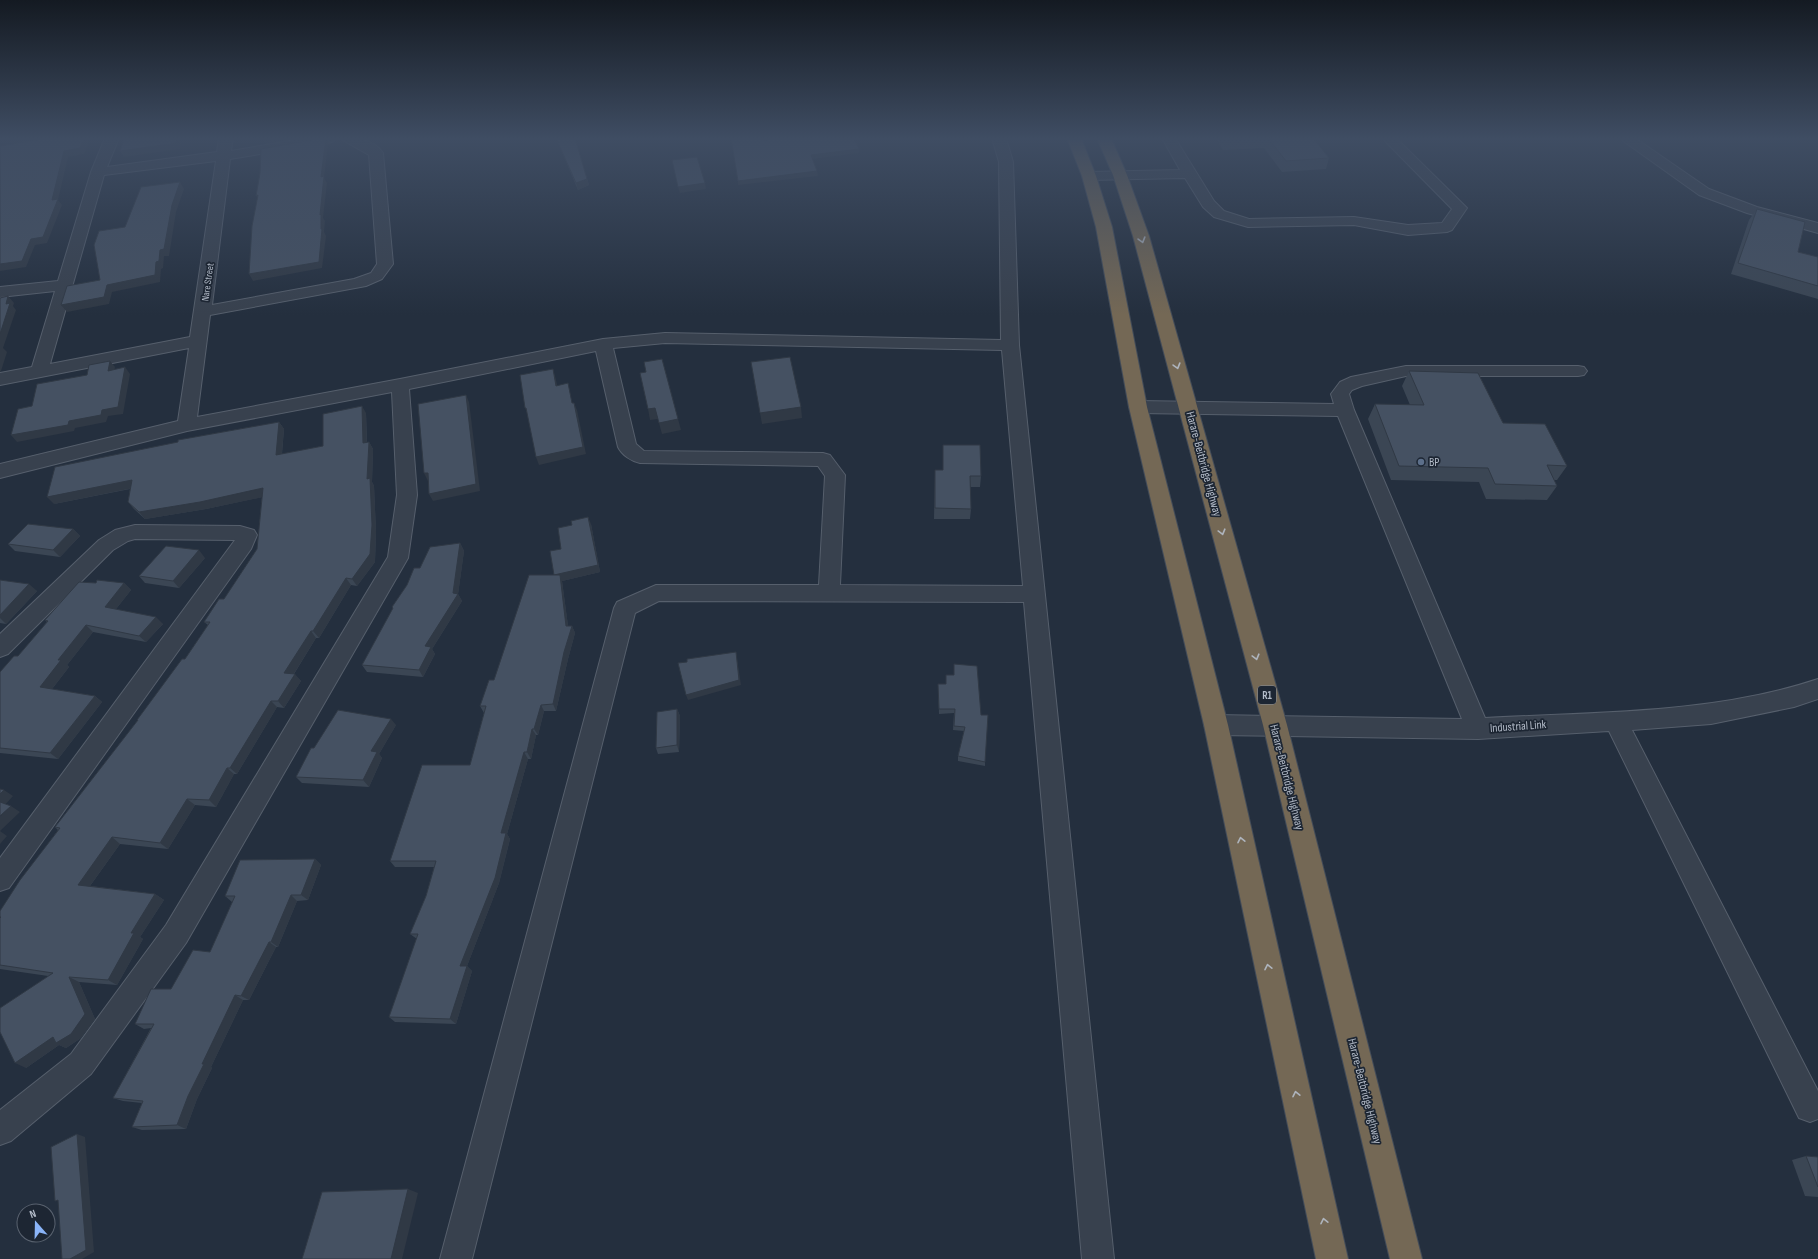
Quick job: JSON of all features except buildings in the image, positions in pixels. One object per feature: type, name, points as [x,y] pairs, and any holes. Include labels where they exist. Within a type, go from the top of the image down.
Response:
[{"type":"highway","points":[[1095,197],[1104,227],[1138,407],[1216,725],[1332,1259]]},
{"type":"highway","name":"Harare-Beitbridge Highway","points":[[1127,197],[1141,236],[1275,725],[1406,1259]]},
{"type":"street","points":[[39,372],[91,197]]},
{"type":"street","name":"Nare Street","points":[[187,425],[218,197]]},
{"type":"street","points":[[203,311],[355,284],[371,280],[381,274],[385,264],[380,197]]},
{"type":"street","points":[[1007,197],[1010,345],[1098,1259]]},
{"type":"street","points":[[1204,197],[1208,204],[1219,214],[1248,223],[1354,221],[1408,230],[1447,227],[1460,208],[1448,197]]},
{"type":"street","points":[[1717,197],[1752,210],[1818,228]]},
{"type":"street","points":[[0,292],[64,285]]},
{"type":"street","points":[[0,470],[187,425],[400,385],[603,344],[665,338],[1010,345]]},
{"type":"street","points":[[0,379],[199,340]]},
{"type":"street","points":[[603,344],[627,448],[640,458],[823,460],[835,475],[829,594]]},
{"type":"street","points":[[1478,729],[1345,410],[1340,394],[1346,386],[1356,381],[1406,371],[1578,371]]},
{"type":"street","points":[[0,1130],[81,1064],[176,934],[398,558],[407,496],[400,385]]},
{"type":"street","points":[[1138,407],[1189,409],[1280,408],[1345,410]]},
{"type":"street","points":[[0,648],[106,545],[122,535],[135,532],[240,533],[247,535],[244,544],[0,879]]},
{"type":"street","points":[[456,1259],[625,608],[656,593],[1034,594]]},
{"type":"street","name":"Industrial Link","points":[[1216,725],[1478,729],[1616,721],[1711,714],[1794,697],[1818,689]]},
{"type":"street","points":[[1616,721],[1810,1107]]},
{"type":"place","name":"BP","points":[[1421,462]]}]
